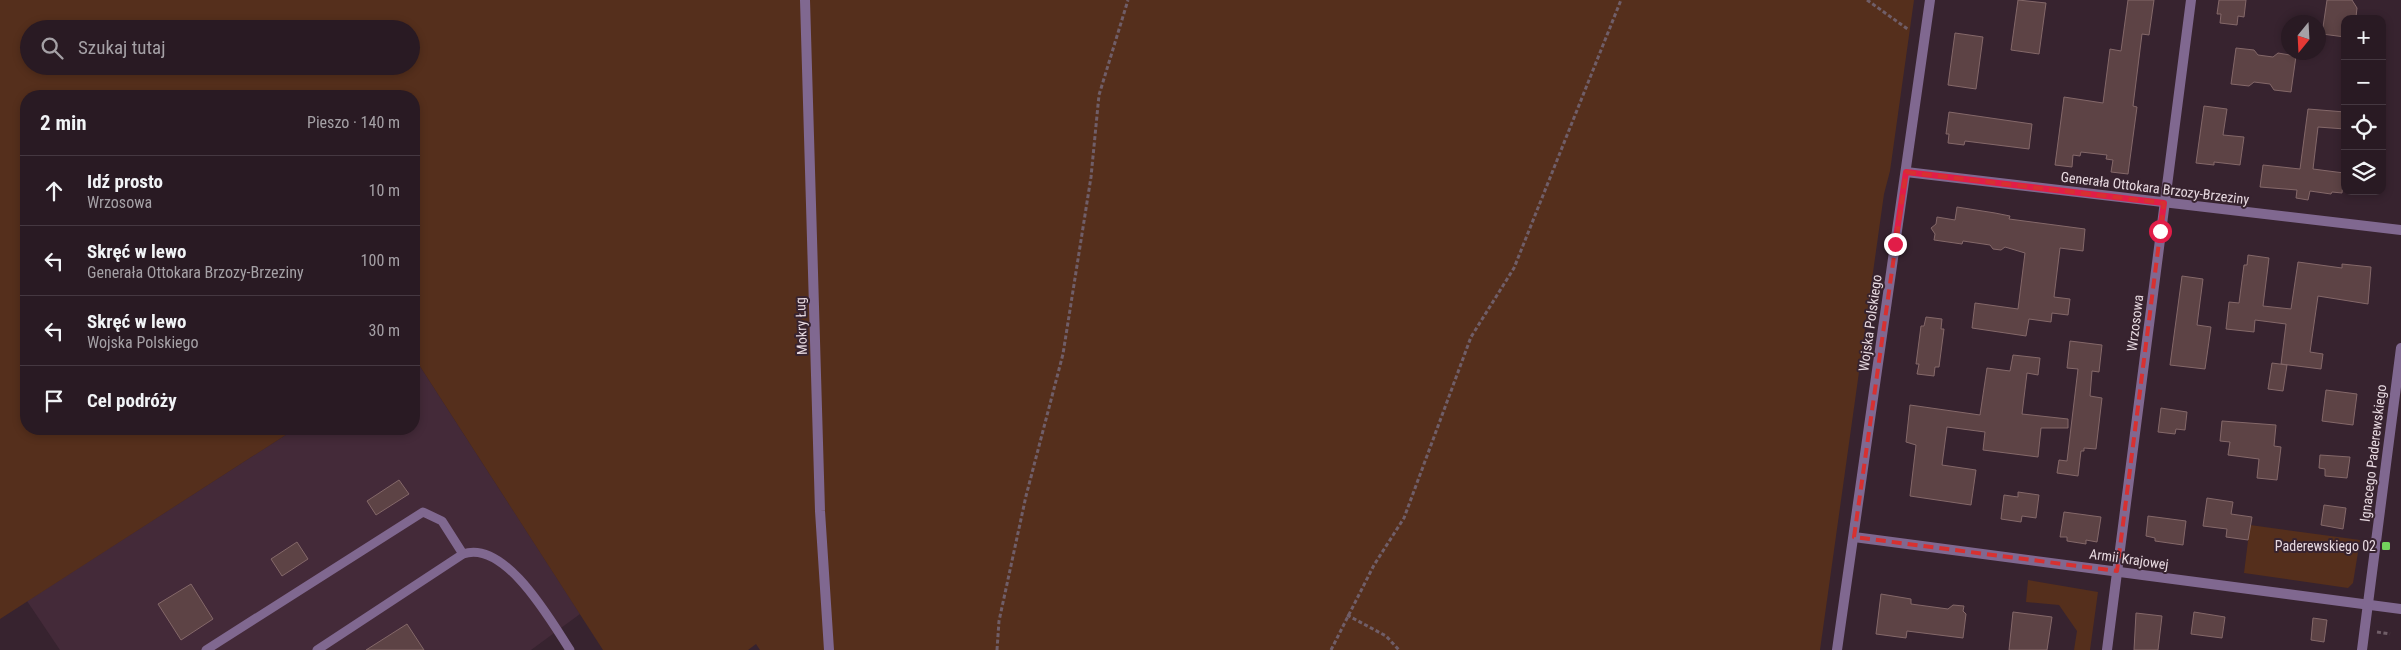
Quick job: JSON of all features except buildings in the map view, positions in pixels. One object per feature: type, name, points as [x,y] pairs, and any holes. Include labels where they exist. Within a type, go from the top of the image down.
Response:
[{"type":"street","name":"Mokry Ług","points":[[805,0],[820,511],[829,650]]},
{"type":"street","name":"Wojska Polskiego","points":[[1837,650],[1930,0]]},
{"type":"street","name":"Wrzosowa","points":[[2107,650],[2191,0]]},
{"type":"street","name":"Generała Ottokara Brzozy-Brzeziny","points":[[1906,172],[2401,230]]},
{"type":"street","name":"Ignacego Paderewskiego","points":[[2362,650],[2401,348]]},
{"type":"street","name":"Armii Krajowej","points":[[1854,537],[2401,610]]},
{"type":"lane","points":[[206,650],[423,512],[442,521],[463,554]]},
{"type":"lane","points":[[317,650],[463,554],[472,551],[490,555],[509,569],[535,597],[570,650]]},
{"type":"path","points":[[997,650],[999,621],[1026,496],[1063,354],[1091,177],[1099,95],[1128,0]]},
{"type":"path","points":[[1331,650],[1347,615],[1374,565],[1404,518],[1471,337],[1514,268],[1621,0]]},
{"type":"path","points":[[1867,0],[1910,30]]},
{"type":"path","points":[[1347,615],[1386,636],[1399,650]]},
{"type":"path","points":[[2374,632],[2390,634]]},
{"type":"highlighted area","points":[[1906,172],[2164,203],[2117,571],[1854,537]]},
{"type":"shaded area","points":[[0,0],[1914,0],[1890,171],[1884,194],[1820,650],[760,650],[756,644],[748,650],[603,650],[420,366],[420,90],[20,90],[20,435],[286,435],[0,619]]},
{"type":"shaded area","points":[[420,366],[580,614],[531,650],[60,650],[27,601],[286,435],[420,435]]},
{"type":"shaded area","points":[[2250,525],[2360,540],[2353,583],[2348,588],[2244,573]]},
{"type":"shaded area","points":[[2028,580],[2098,592],[2090,650],[2074,650],[2077,631],[2059,605],[2026,602]]},
{"type":"place","name":"Paderewskiego 02","points":[[2386,546]]},
{"type":"route","points":[[1895,244],[1906,172],[2164,203],[2160,231]]}]
